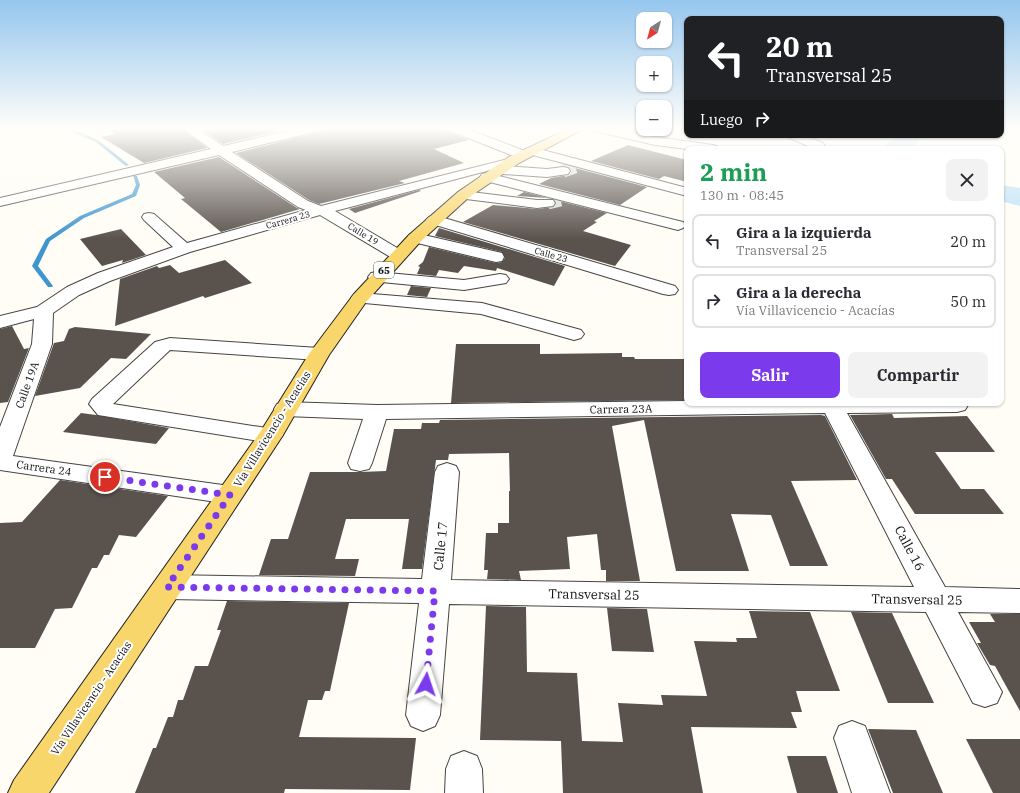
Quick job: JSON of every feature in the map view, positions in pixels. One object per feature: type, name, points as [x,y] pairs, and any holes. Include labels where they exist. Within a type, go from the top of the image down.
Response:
[{"type":"main road","name":"Vía Villavicencio - Acacías","points":[[27,793],[271,435],[319,354],[360,298],[377,277],[434,220],[463,195],[506,165]]},
{"type":"street","points":[[0,202],[160,165]]},
{"type":"street","name":"Calle 19","points":[[243,165],[303,204],[324,211],[398,255]]},
{"type":"street","name":"Calle 19","points":[[261,165],[317,200],[324,211]]},
{"type":"street","name":"Carrera 23","points":[[0,322],[44,311],[73,291],[104,277],[184,249],[487,165]]},
{"type":"street","points":[[581,165],[684,191]]},
{"type":"street","points":[[493,173],[547,174],[563,171]]},
{"type":"street","points":[[493,173],[558,204]]},
{"type":"street","points":[[463,195],[558,204],[601,206],[678,225]]},
{"type":"street","points":[[667,208],[684,199]]},
{"type":"street","points":[[149,217],[184,249]]},
{"type":"street","name":"Calle 23","points":[[434,220],[669,290]]},
{"type":"street","points":[[415,238],[496,257]]},
{"type":"street","points":[[377,277],[464,285],[500,279]]},
{"type":"street","points":[[360,298],[482,310],[574,334]]},
{"type":"street","name":"Calle 19A","points":[[0,458],[42,344],[44,311]]},
{"type":"street","points":[[271,435],[106,410],[100,404],[162,346],[170,344],[319,354]]},
{"type":"street","name":"Carrera 23A","points":[[286,409],[377,412],[832,406]]},
{"type":"street","name":"Calle 16","points":[[832,406],[985,692]]},
{"type":"street","points":[[360,463],[377,412]]},
{"type":"street","name":"Carrera 24","points":[[0,462],[230,495]]},
{"type":"street","name":"Calle 17","points":[[424,715],[447,472]]},
{"type":"street","name":"Transversal 25","points":[[167,587],[1020,601]]},
{"type":"street","points":[[852,738],[872,793]]},
{"type":"building","points":[[184,165],[231,165],[300,209],[221,232],[181,199],[185,198],[154,172]]},
{"type":"building","points":[[255,165],[457,165],[399,181],[405,183],[319,204],[309,200]]},
{"type":"building","points":[[606,165],[684,165],[684,181],[664,176],[659,179]]},
{"type":"building","points":[[571,167],[647,187],[620,205],[539,184],[551,178],[568,175],[571,172]]},
{"type":"building","points":[[419,190],[421,191],[355,213],[349,209]]},
{"type":"building","points":[[524,192],[548,198],[517,196]]},
{"type":"building","points":[[555,200],[607,213],[594,221],[597,222],[583,231],[631,245],[615,266],[463,222],[493,205],[537,209],[553,207],[556,204]]},
{"type":"building","points":[[439,228],[565,266],[554,286],[497,268],[496,271],[464,266],[458,273],[439,270],[436,276],[417,274],[420,267],[418,266],[423,262],[429,247],[496,263],[502,262],[505,258],[502,252],[435,236]]},
{"type":"building","points":[[121,229],[146,255],[122,263],[123,260],[102,266],[80,239]]},
{"type":"building","points":[[225,260],[252,283],[205,298],[203,296],[115,326],[120,279],[157,266],[159,268],[170,265],[179,273]]},
{"type":"building","points":[[411,286],[431,288],[427,297],[407,295]]},
{"type":"building","points":[[12,326],[24,349],[29,348],[8,402],[0,403],[0,329]]},
{"type":"building","points":[[75,327],[151,334],[126,359],[111,358],[80,388],[35,396],[54,343],[64,341],[69,329]]},
{"type":"building","points":[[456,344],[540,344],[540,354],[622,353],[622,357],[634,357],[635,359],[684,359],[684,400],[451,403]]},
{"type":"building","points":[[81,413],[169,428],[156,444],[63,432]]},
{"type":"building","points":[[892,414],[894,418],[967,416],[995,452],[935,452],[961,489],[984,489],[1004,514],[915,514],[892,479],[886,479],[850,415]]},
{"type":"building","points":[[825,416],[857,480],[791,481],[828,566],[790,566],[771,515],[731,514],[749,571],[676,571],[644,420],[612,426],[640,581],[606,581],[606,570],[601,570],[597,534],[567,537],[570,569],[519,571],[521,580],[487,579],[488,570],[484,570],[486,533],[498,533],[498,523],[509,523],[509,453],[449,454],[448,460],[436,460],[422,569],[402,569],[409,519],[346,519],[335,559],[359,559],[355,576],[259,575],[271,539],[288,539],[310,472],[386,471],[394,429],[421,429],[422,423],[439,423],[440,420]]},
{"type":"building","points":[[60,480],[168,496],[136,537],[119,535],[109,555],[104,555],[97,568],[92,568],[72,608],[55,609],[35,648],[0,648],[0,523],[22,522]]},
{"type":"building","points":[[227,601],[349,603],[330,691],[325,691],[322,700],[308,700],[299,737],[416,738],[410,790],[285,789],[284,793],[135,793],[153,748],[156,748],[168,717],[173,717],[178,700],[183,700],[195,666],[208,666],[221,630],[217,630]]},
{"type":"building","points":[[486,606],[526,607],[527,672],[577,673],[582,741],[623,742],[618,703],[663,705],[661,695],[707,696],[694,641],[737,642],[736,638],[757,638],[749,611],[810,612],[840,691],[796,691],[802,712],[791,712],[797,728],[691,727],[703,793],[563,793],[561,741],[480,740]]},
{"type":"building","points":[[607,608],[647,609],[654,652],[612,651]]},
{"type":"building","points":[[851,612],[892,613],[934,703],[888,703]]},
{"type":"building","points":[[990,614],[1020,614],[1020,711],[995,666],[990,665],[977,643],[981,643],[969,622],[995,622]]},
{"type":"building","points":[[868,729],[916,730],[943,793],[893,793]]},
{"type":"building","points":[[966,739],[1020,739],[1020,793],[993,793]]},
{"type":"building","points":[[787,756],[826,756],[838,793],[797,793]]},
{"type":"waterway","points":[[50,286],[35,266],[48,240],[82,217],[134,195],[138,185],[135,176]]},
{"type":"waterway","points":[[1004,194],[1020,197]]},
{"type":"tunnel","points":[[563,171],[578,166]]},
{"type":"tunnel","points":[[548,203],[565,199]]},
{"type":"route","points":[[105,477],[230,495],[167,587],[435,591],[426,684]]}]
